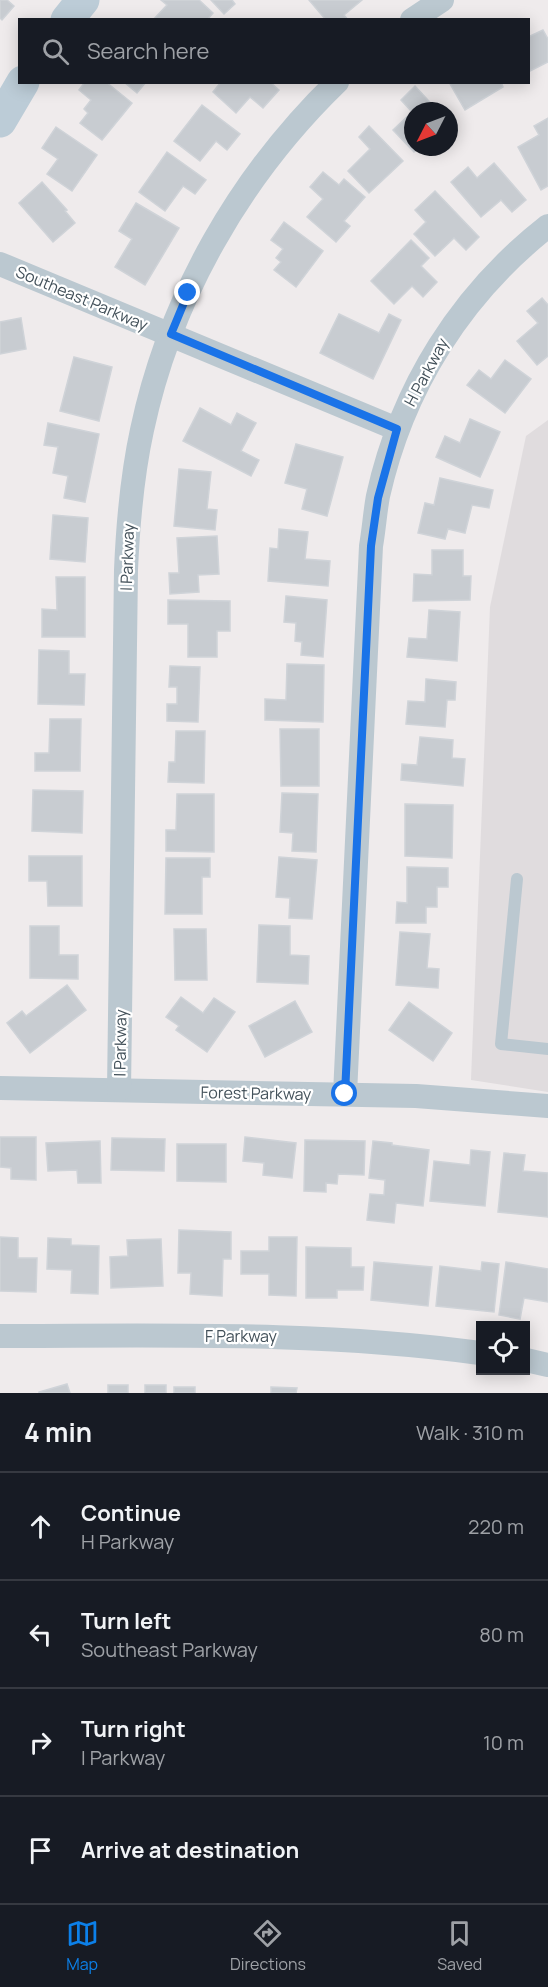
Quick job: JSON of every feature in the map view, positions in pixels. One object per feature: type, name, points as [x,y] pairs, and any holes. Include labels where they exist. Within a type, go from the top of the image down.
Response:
[{"type":"street","points":[[68,18],[82,0]]},
{"type":"street","points":[[415,18],[441,0]]},
{"type":"street","points":[[0,121],[22,84]]},
{"type":"street","name":"I Parkway","points":[[120,1090],[126,570],[128,524],[142,429],[161,360],[171,334],[198,271],[221,228],[247,188],[291,131],[335,84]]},
{"type":"street","name":"H Parkway","points":[[345,1094],[371,546],[378,498],[397,429],[434,352],[460,313],[507,260],[548,226]]},
{"type":"street","name":"Southeast Parkway","points":[[0,264],[397,429]]},
{"type":"street","name":"Forest Parkway","points":[[0,1088],[416,1096],[548,1106]]},
{"type":"street","name":"F Parkway","points":[[0,1336],[286,1336],[419,1345],[476,1352]]},
{"type":"street","points":[[530,1361],[548,1365]]},
{"type":"lane","points":[[517,879],[501,1044],[548,1049]]},
{"type":"shaded area","points":[[548,420],[548,1092],[471,1080],[490,607],[526,436]]},
{"type":"building","points":[[0,0],[7,0],[14,6],[2,20],[0,18]]},
{"type":"building","points":[[161,0],[199,0],[213,13],[209,18],[155,18],[167,5]]},
{"type":"building","points":[[211,0],[232,0],[235,4],[224,14]]},
{"type":"building","points":[[309,0],[362,0],[344,15],[346,18],[324,18]]},
{"type":"building","points":[[543,30],[548,39],[548,62],[530,71],[530,36]]},
{"type":"building","points":[[84,84],[108,84],[132,103],[102,140],[80,123],[88,113],[84,109],[91,100],[79,90]]},
{"type":"building","points":[[126,84],[144,84],[137,93]]},
{"type":"building","points":[[219,84],[272,84],[279,90],[263,108],[250,97],[236,113],[213,92]]},
{"type":"building","points":[[450,84],[502,84],[503,87],[465,110]]},
{"type":"building","points":[[415,86],[430,102],[404,103],[401,100]]},
{"type":"building","points":[[202,105],[240,134],[227,150],[216,141],[200,161],[174,141]]},
{"type":"building","points":[[548,118],[548,186],[541,190],[518,147],[539,135],[534,126]]},
{"type":"building","points":[[404,120],[404,142],[393,130]]},
{"type":"building","points":[[369,126],[403,161],[369,193],[348,171],[370,149],[359,137]]},
{"type":"building","points":[[56,127],[97,155],[72,191],[47,174],[58,159],[42,148]]},
{"type":"building","points":[[167,152],[206,180],[195,194],[183,186],[165,211],[139,192]]},
{"type":"building","points":[[494,163],[526,200],[512,212],[501,200],[481,217],[451,182],[468,167],[477,178]]},
{"type":"building","points":[[323,172],[339,185],[344,179],[365,197],[344,221],[350,226],[336,242],[307,217],[323,199],[310,187]]},
{"type":"building","points":[[42,182],[67,210],[65,211],[75,223],[53,242],[19,203]]},
{"type":"building","points":[[435,191],[479,237],[466,250],[454,238],[435,256],[414,234],[426,222],[415,210]]},
{"type":"building","points":[[136,203],[179,228],[145,285],[115,267],[132,239],[119,231]]},
{"type":"building","points":[[284,222],[323,251],[296,287],[274,270],[281,262],[276,258],[283,249],[271,240]]},
{"type":"building","points":[[411,240],[429,258],[421,266],[437,282],[423,297],[412,286],[394,304],[371,281]]},
{"type":"building","points":[[542,298],[548,305],[548,356],[537,365],[517,341],[538,323],[527,311]]},
{"type":"building","points":[[339,314],[379,333],[389,314],[401,320],[373,379],[320,353]]},
{"type":"building","points":[[21,318],[26,349],[0,354],[0,322]]},
{"type":"building","points":[[74,357],[112,367],[99,421],[60,411]]},
{"type":"building","points":[[505,360],[531,379],[505,413],[467,385],[479,370],[491,379]]},
{"type":"building","points":[[200,408],[231,425],[237,413],[256,423],[241,451],[259,460],[251,476],[183,441]]},
{"type":"building","points":[[470,419],[500,432],[480,477],[436,457],[445,436],[460,443]]},
{"type":"building","points":[[48,423],[99,434],[85,502],[64,498],[68,476],[53,473],[58,447],[44,445]]},
{"type":"building","points":[[296,444],[343,457],[327,516],[302,509],[307,489],[285,483]]},
{"type":"building","points":[[179,469],[211,472],[207,509],[217,510],[215,530],[174,526]]},
{"type":"building","points":[[440,478],[493,490],[489,508],[472,505],[465,533],[448,529],[445,539],[418,533],[425,503],[434,505]]},
{"type":"building","points":[[53,515],[88,518],[85,562],[50,559]]},
{"type":"building","points":[[279,529],[308,532],[305,559],[330,561],[328,586],[268,581],[270,548],[278,549]]},
{"type":"building","points":[[217,536],[219,574],[198,575],[199,592],[170,594],[169,573],[179,573],[177,538]]},
{"type":"building","points":[[432,550],[463,550],[463,576],[471,576],[470,600],[413,601],[414,574],[432,575]]},
{"type":"building","points":[[56,577],[85,577],[85,637],[42,637],[42,609],[57,610]]},
{"type":"building","points":[[286,596],[327,600],[323,657],[301,655],[302,642],[295,641],[296,623],[284,622]]},
{"type":"building","points":[[168,600],[230,601],[230,631],[217,631],[217,657],[188,657],[188,624],[168,624]]},
{"type":"building","points":[[429,610],[460,612],[457,661],[407,657],[409,638],[427,639]]},
{"type":"building","points":[[39,650],[69,651],[69,674],[85,674],[84,705],[38,704]]},
{"type":"building","points":[[287,664],[324,665],[323,722],[265,720],[265,699],[286,700]]},
{"type":"building","points":[[170,666],[200,667],[198,722],[167,721],[167,704],[177,704],[177,687],[169,687]]},
{"type":"building","points":[[426,679],[456,682],[455,700],[447,700],[445,727],[406,724],[408,701],[425,702]]},
{"type":"building","points":[[50,719],[81,719],[80,771],[35,771],[35,753],[49,753]]},
{"type":"building","points":[[280,729],[319,729],[319,786],[281,786]]},
{"type":"building","points":[[176,731],[205,731],[204,783],[168,782],[169,762],[175,762]]},
{"type":"building","points":[[420,737],[453,740],[452,758],[465,759],[463,786],[401,780],[402,764],[417,765]]},
{"type":"building","points":[[33,790],[83,791],[82,833],[32,831]]},
{"type":"building","points":[[282,793],[318,794],[316,852],[292,851],[293,833],[280,832]]},
{"type":"building","points":[[177,794],[214,794],[214,852],[166,851],[166,830],[176,830]]},
{"type":"building","points":[[405,804],[453,805],[452,858],[405,856]]},
{"type":"building","points":[[29,856],[82,856],[82,906],[48,906],[47,881],[29,881]]},
{"type":"building","points":[[279,857],[317,860],[312,919],[289,918],[290,898],[276,897]]},
{"type":"building","points":[[166,858],[210,858],[210,877],[202,877],[202,914],[165,914]]},
{"type":"building","points":[[407,867],[448,868],[448,887],[437,887],[437,907],[426,907],[426,923],[396,923],[397,902],[407,903]]},
{"type":"building","points":[[259,925],[290,926],[290,955],[309,956],[308,984],[257,982]]},
{"type":"building","points":[[30,926],[59,926],[59,955],[78,955],[78,979],[30,978]]},
{"type":"building","points":[[174,929],[206,929],[207,980],[175,980]]},
{"type":"building","points":[[400,932],[430,934],[427,968],[439,969],[438,988],[396,985]]},
{"type":"building","points":[[67,985],[86,1010],[30,1053],[7,1023],[22,1011],[26,1016]]},
{"type":"building","points":[[181,997],[203,1013],[214,998],[235,1012],[207,1052],[176,1030],[179,1026],[166,1017]]},
{"type":"building","points":[[295,1001],[312,1032],[265,1057],[249,1026]]},
{"type":"building","points":[[409,1002],[452,1033],[433,1061],[389,1030]]},
{"type":"building","points":[[0,1137],[36,1137],[36,1180],[11,1179],[11,1168],[0,1167]]},
{"type":"building","points":[[245,1137],[296,1143],[292,1178],[263,1175],[264,1163],[243,1161]]},
{"type":"building","points":[[112,1138],[165,1139],[164,1171],[111,1170]]},
{"type":"building","points":[[305,1140],[365,1141],[364,1175],[338,1174],[337,1184],[326,1183],[326,1192],[304,1191]]},
{"type":"building","points":[[100,1141],[101,1183],[78,1183],[77,1170],[48,1171],[46,1143]]},
{"type":"building","points":[[373,1141],[429,1150],[423,1206],[396,1203],[394,1223],[367,1220],[370,1194],[384,1195],[385,1180],[369,1178]]},
{"type":"building","points":[[177,1144],[226,1144],[226,1182],[177,1181]]},
{"type":"building","points":[[471,1150],[490,1152],[485,1206],[430,1201],[434,1161],[470,1165]]},
{"type":"building","points":[[504,1153],[525,1155],[523,1171],[548,1173],[548,1217],[498,1212]]},
{"type":"building","points":[[179,1230],[231,1232],[231,1259],[223,1259],[222,1296],[190,1294],[191,1273],[178,1273]]},
{"type":"building","points":[[0,1237],[18,1238],[18,1258],[37,1258],[36,1292],[0,1291]]},
{"type":"building","points":[[269,1237],[297,1237],[296,1296],[269,1295],[269,1274],[241,1274],[241,1251],[269,1251]]},
{"type":"building","points":[[48,1238],[71,1239],[71,1245],[99,1246],[98,1294],[71,1293],[72,1270],[47,1269]]},
{"type":"building","points":[[161,1239],[163,1286],[111,1288],[110,1257],[128,1256],[127,1240]]},
{"type":"building","points":[[306,1247],[351,1248],[351,1267],[364,1267],[363,1290],[337,1290],[337,1298],[306,1298]]},
{"type":"building","points":[[374,1262],[432,1267],[428,1306],[371,1300]]},
{"type":"building","points":[[482,1262],[499,1264],[494,1312],[436,1306],[440,1266],[481,1271]]},
{"type":"building","points":[[506,1262],[548,1269],[548,1302],[524,1298],[520,1319],[499,1315]]},
{"type":"building","points":[[67,1384],[70,1393],[39,1393],[39,1392]]},
{"type":"building","points":[[108,1385],[128,1385],[128,1393],[108,1393]]},
{"type":"building","points":[[145,1385],[166,1385],[166,1393],[145,1393]]},
{"type":"building","points":[[174,1387],[195,1387],[195,1393],[174,1393]]},
{"type":"building","points":[[271,1387],[297,1388],[296,1393],[271,1393]]},
{"type":"route","points":[[188,293],[171,334],[397,429],[378,498],[371,546],[345,1094]]}]
